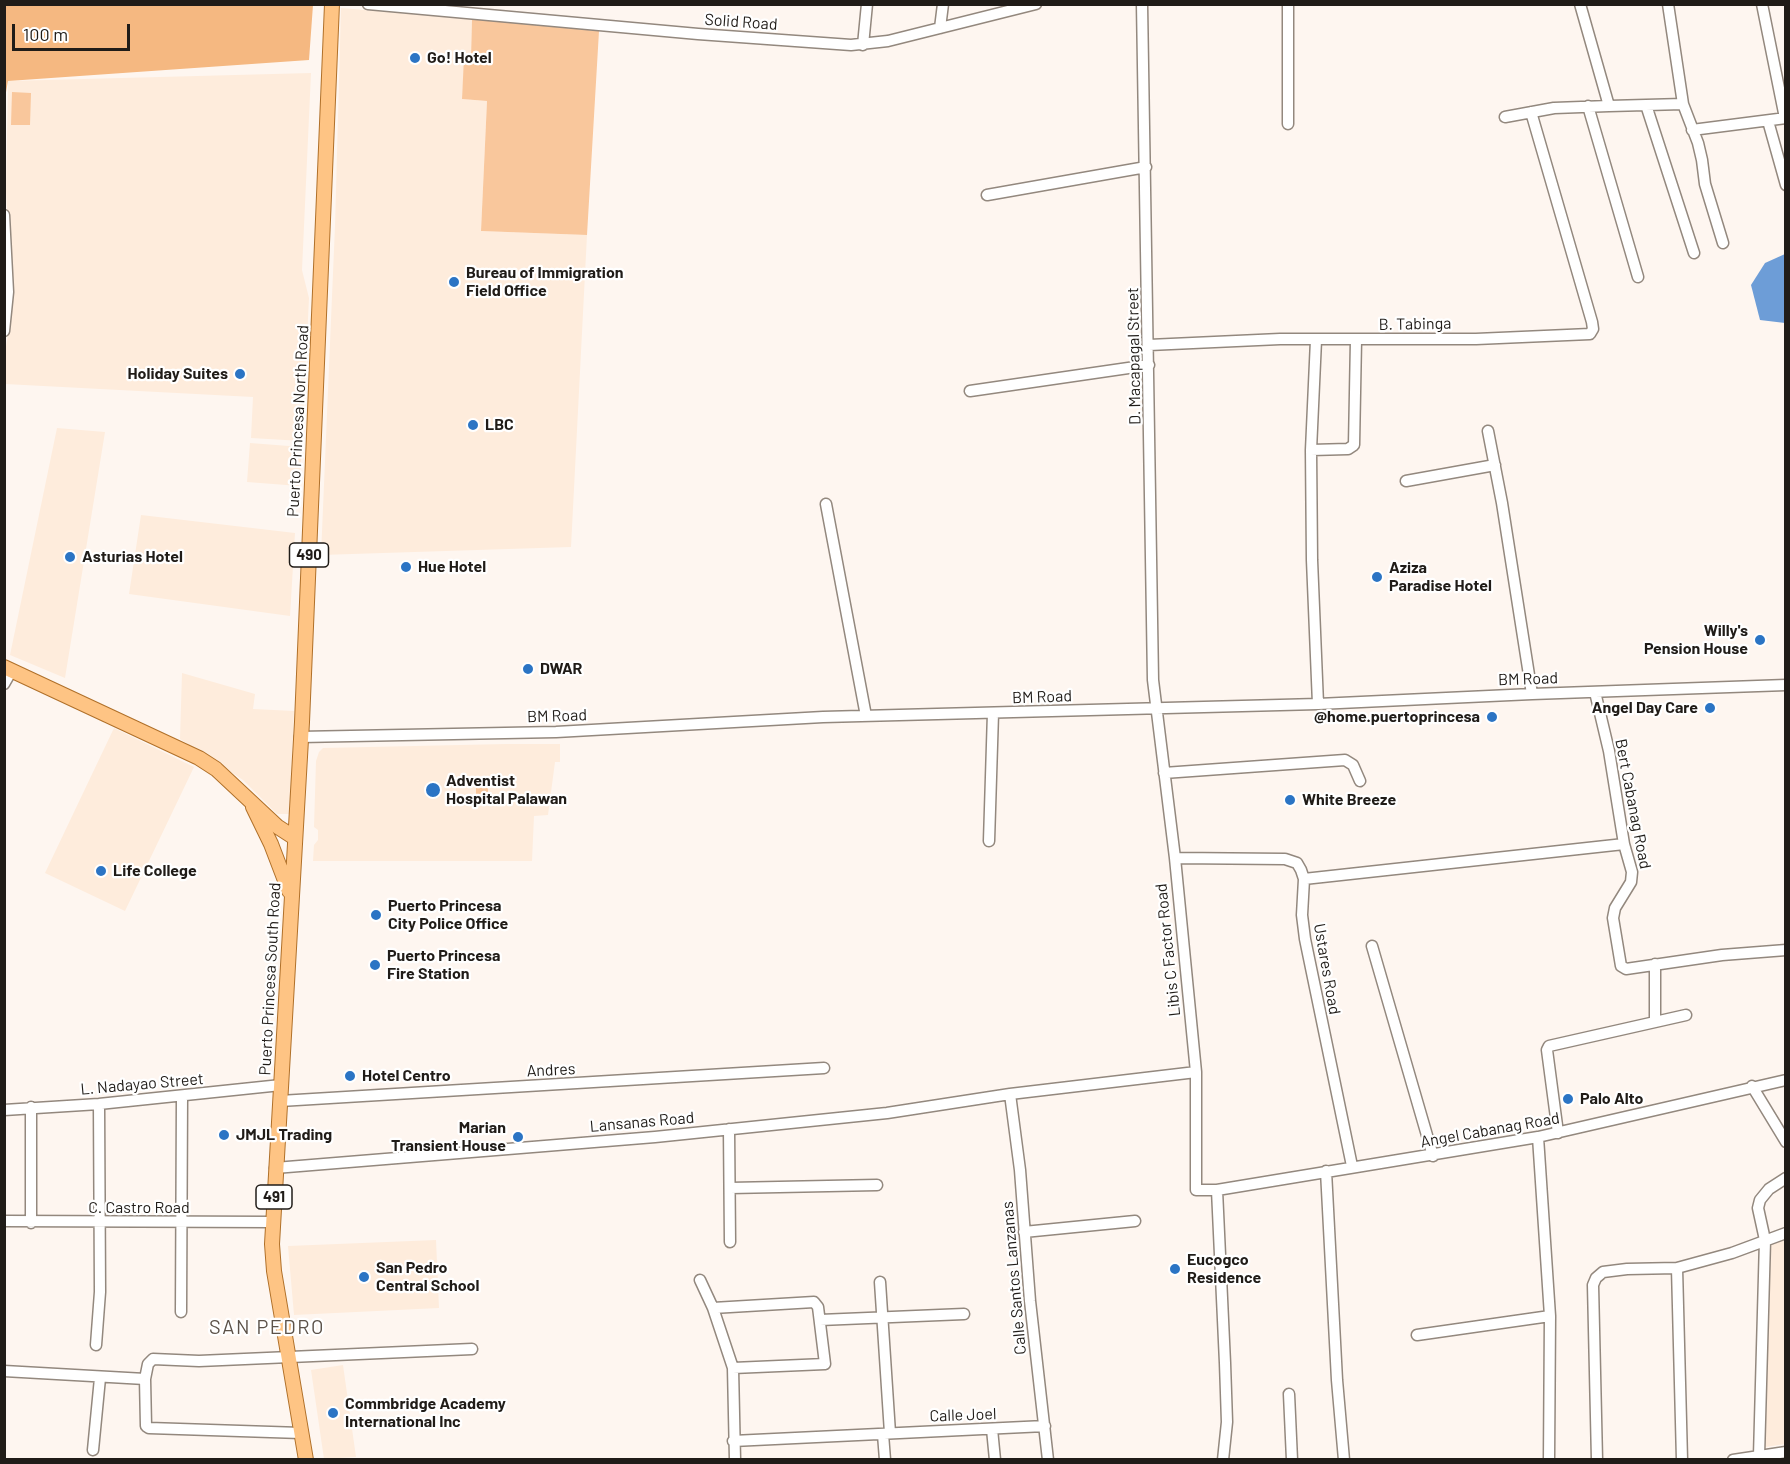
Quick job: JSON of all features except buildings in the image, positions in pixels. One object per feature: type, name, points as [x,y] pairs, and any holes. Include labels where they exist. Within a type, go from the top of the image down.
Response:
[{"type":"main road","name":"Puerto Princesa North Road","points":[[295,838],[332,4]]},
{"type":"main road","points":[[8,668],[200,758],[216,769],[278,827],[295,838]]},
{"type":"main road","points":[[249,799],[271,844],[291,896]]},
{"type":"main road","name":"Puerto Princesa South Road","points":[[295,838],[273,1222],[274,1271],[306,1460]]},
{"type":"street","name":"Solid Road","points":[[368,4],[698,34],[863,45],[1036,4]]},
{"type":"street","points":[[863,45],[867,4]]},
{"type":"street","points":[[940,28],[943,4]]},
{"type":"street","name":"D. Macapagal Street","points":[[1142,4],[1153,680],[1157,707]]},
{"type":"street","points":[[1288,4],[1288,124]]},
{"type":"street","points":[[1580,4],[1609,106]]},
{"type":"street","points":[[1668,4],[1683,104],[1702,160],[1705,184],[1723,243]]},
{"type":"street","points":[[1692,130],[1785,118],[1762,4]]},
{"type":"street","points":[[1505,117],[1554,108],[1683,104]]},
{"type":"street","points":[[1646,105],[1694,254]]},
{"type":"street","points":[[1588,106],[1638,278]]},
{"type":"street","name":"B. Tabinga","points":[[1149,345],[1280,339],[1487,339],[1590,334],[1593,329],[1592,322],[1531,112]]},
{"type":"street","points":[[1768,121],[1785,185]]},
{"type":"street","points":[[987,195],[1146,167]]},
{"type":"street","points":[[4,215],[6,292],[4,331]]},
{"type":"street","points":[[1316,340],[1311,450],[1312,560],[1318,704]]},
{"type":"street","points":[[1311,450],[1348,449],[1354,445],[1356,340]]},
{"type":"street","points":[[970,391],[1149,365]]},
{"type":"street","points":[[1488,431],[1532,694]]},
{"type":"street","points":[[1406,481],[1495,465]]},
{"type":"street","points":[[826,504],[866,716]]},
{"type":"street","points":[[4,684],[8,668]]},
{"type":"street","name":"BM Road","points":[[300,737],[556,732],[823,717],[1318,704],[1785,685]]},
{"type":"street","name":"Bert Cabanag Road","points":[[1595,692],[1609,751],[1624,844],[1632,878],[1630,886],[1615,908],[1613,918],[1619,964],[1626,969],[1722,955],[1785,950]]},
{"type":"street","name":"Libis C Factor Road","points":[[1157,707],[1175,858],[1196,1072],[1196,1190]]},
{"type":"street","points":[[989,841],[993,713]]},
{"type":"street","points":[[1164,773],[1345,760],[1353,765],[1360,781]]},
{"type":"street","points":[[1175,858],[1292,860],[1297,862],[1304,879],[1624,844]]},
{"type":"street","name":"Ustares Road","points":[[1304,879],[1302,915],[1305,939],[1352,1166]]},
{"type":"street","points":[[1372,946],[1433,1156]]},
{"type":"street","points":[[1655,964],[1655,1022]]},
{"type":"street","points":[[1558,1133],[1547,1050],[1549,1046],[1686,1015]]},
{"type":"street","name":"Andres","points":[[280,1101],[824,1068]]},
{"type":"street","name":"Lansanas Road","points":[[276,1168],[655,1137],[887,1113],[1010,1094],[1196,1072]]},
{"type":"street","name":"Angel Cabanag Road","points":[[1196,1190],[1217,1190],[1538,1137],[1785,1080]]},
{"type":"street","name":"L. Nadayao Street","points":[[4,1110],[99,1104],[281,1085]]},
{"type":"street","points":[[1752,1086],[1785,1142]]},
{"type":"street","name":"Calle Santos Lanzanas","points":[[1010,1094],[1020,1170],[1035,1349],[1048,1460]]},
{"type":"street","points":[[181,1312],[182,1096]]},
{"type":"street","points":[[96,1345],[100,1312],[99,1104]]},
{"type":"street","points":[[31,1107],[31,1223]]},
{"type":"street","points":[[729,1129],[730,1242]]},
{"type":"street","points":[[1538,1137],[1550,1316],[1549,1460]]},
{"type":"street","points":[[1326,1171],[1337,1380],[1344,1460]]},
{"type":"street","points":[[1759,1456],[1765,1240],[1758,1208],[1760,1200],[1769,1189],[1785,1178]]},
{"type":"street","points":[[730,1188],[877,1185]]},
{"type":"street","points":[[1217,1190],[1227,1422],[1223,1460]]},
{"type":"street","name":"C. Castro Road","points":[[4,1221],[31,1223],[273,1222]]},
{"type":"street","points":[[1024,1232],[1135,1221]]},
{"type":"street","points":[[1598,1460],[1593,1285],[1596,1278],[1603,1272],[1619,1270],[1677,1268],[1732,1254],[1785,1233]]},
{"type":"street","points":[[1677,1268],[1682,1460]]},
{"type":"street","points":[[700,1280],[713,1308],[733,1368],[735,1460]]},
{"type":"street","points":[[880,1282],[884,1317],[885,1460]]},
{"type":"street","points":[[713,1308],[814,1302],[818,1307],[825,1364],[733,1368]]},
{"type":"street","points":[[820,1320],[964,1314]]},
{"type":"street","points":[[1418,1335],[1550,1316]]},
{"type":"street","points":[[301,1433],[149,1428],[146,1426],[148,1364],[153,1359],[200,1361],[472,1349]]},
{"type":"street","points":[[4,1371],[146,1379]]},
{"type":"street","points":[[93,1450],[100,1378]]},
{"type":"street","points":[[1289,1394],[1292,1460]]},
{"type":"street","name":"Calle Joel","points":[[733,1441],[1045,1426]]},
{"type":"street","points":[[992,1429],[995,1460]]},
{"type":"street","points":[[1734,1460],[1785,1452]]},
{"type":"shaded area","points":[[5,4],[313,5],[309,60],[8,81],[5,98]]},
{"type":"shaded area","points":[[341,8],[472,19],[471,57],[465,57],[462,99],[487,101],[481,231],[587,235],[571,547],[321,555],[335,226]]},
{"type":"shaded area","points":[[472,19],[599,31],[587,235],[481,231],[487,101],[462,99],[464,57],[471,57]]},
{"type":"shaded area","points":[[311,73],[302,270],[309,298],[302,441],[251,438],[253,397],[5,384],[5,353],[12,308],[6,191],[8,81]]},
{"type":"shaded area","points":[[12,92],[31,93],[30,125],[11,125]]},
{"type":"shaded area","points":[[57,428],[105,432],[65,678],[10,655]]},
{"type":"shaded area","points":[[250,443],[302,447],[299,486],[247,482]]},
{"type":"shaded area","points":[[141,515],[295,533],[290,616],[129,594]]},
{"type":"shaded area","points":[[182,673],[255,694],[253,709],[294,711],[290,814],[277,814],[243,780],[180,739]]},
{"type":"shaded area","points":[[114,728],[194,767],[125,911],[45,873]]},
{"type":"shaded area","name":"Adventist Hospital Palawan","points":[[560,744],[560,762],[555,762],[548,815],[534,816],[532,861],[313,861],[314,845],[318,840],[318,830],[314,827],[316,761],[323,748]]},
{"type":"shaded area","points":[[476,778],[488,778],[488,801],[476,802]]},
{"type":"shaded area","points":[[1785,1239],[1785,1444],[1759,1448],[1765,1240]]},
{"type":"shaded area","name":"San Pedro Central School","points":[[436,1240],[439,1308],[294,1315],[288,1246]]},
{"type":"shaded area","name":"Commbridge Academy International Inc","points":[[343,1365],[356,1457],[324,1459],[311,1370]]},
{"type":"water","points":[[1785,254],[1785,323],[1760,320],[1751,285],[1765,263]]},
{"type":"place","name":"Go! Hotel","points":[[415,58]]},
{"type":"place","name":"Bureau of Immigration Field Office","points":[[454,282]]},
{"type":"place","name":"Holiday Suites","points":[[240,374]]},
{"type":"place","name":"LBC","points":[[473,425]]},
{"type":"place","name":"Asturias Hotel","points":[[70,557]]},
{"type":"place","name":"Hue Hotel","points":[[406,567]]},
{"type":"place","name":"Aziza Paradise Hotel","points":[[1377,577]]},
{"type":"place","name":"Willy's Pension House","points":[[1760,640]]},
{"type":"place","name":"DWAR","points":[[528,669]]},
{"type":"place","name":"Angel Day Care","points":[[1710,708]]},
{"type":"place","name":"@home.puertoprincesa","points":[[1492,717]]},
{"type":"place","name":"Adventist Hospital Palawan","points":[[433,790]]},
{"type":"place","name":"White Breeze","points":[[1290,800]]},
{"type":"place","name":"Life College","points":[[101,871]]},
{"type":"place","name":"Puerto Princesa City Police Office","points":[[376,915]]},
{"type":"place","name":"Puerto Princesa Fire Station","points":[[375,965]]},
{"type":"place","name":"Hotel Centro","points":[[350,1076]]},
{"type":"place","name":"Palo Alto","points":[[1568,1099]]},
{"type":"place","name":"JMJL Trading","points":[[224,1135]]},
{"type":"place","name":"Marian Transient House","points":[[518,1137]]},
{"type":"place","name":"Eucogco Residence","points":[[1175,1269]]},
{"type":"place","name":"San Pedro Central School","points":[[364,1277]]},
{"type":"place","name":"Commbridge Academy International Inc","points":[[333,1413]]},
{"type":"district","name":"SAN PEDRO","points":[[267,1327]]}]
